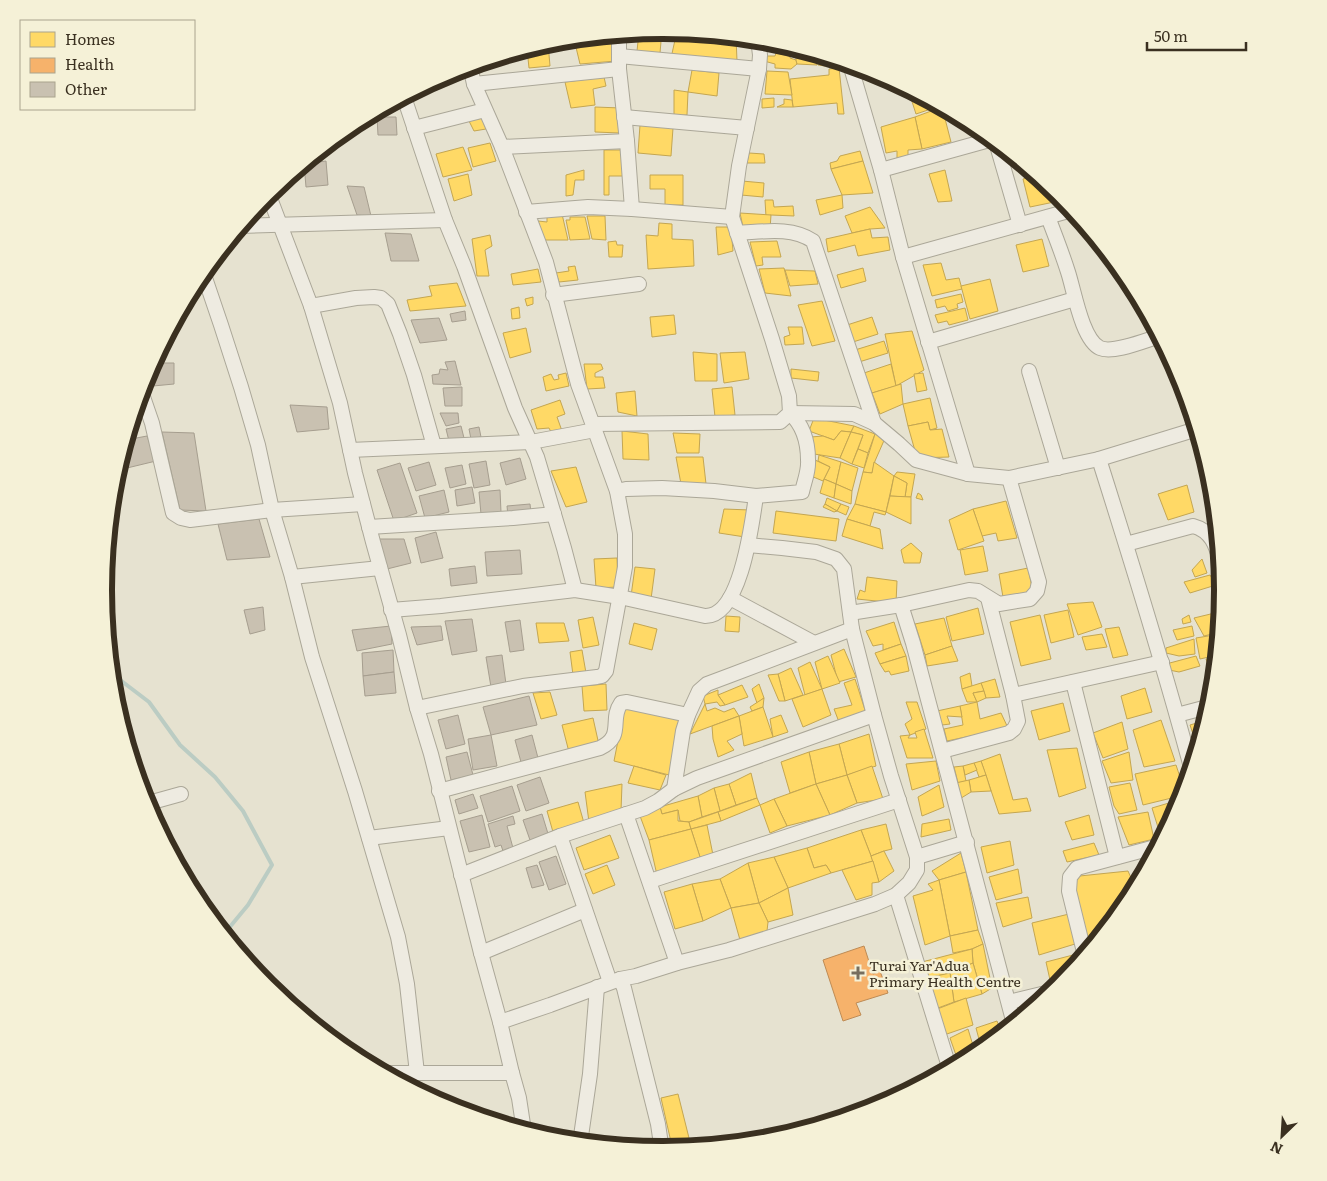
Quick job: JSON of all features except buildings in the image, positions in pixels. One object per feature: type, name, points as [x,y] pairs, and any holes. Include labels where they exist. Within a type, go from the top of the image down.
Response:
[{"type":"street","points":[[619,41],[619,62],[632,208]]},
{"type":"street","points":[[617,491],[662,488],[756,496],[802,492],[809,462],[806,442],[800,425],[790,413],[789,396],[732,217],[739,166],[759,68],[759,47]]},
{"type":"street","points":[[474,84],[619,62],[759,68]]},
{"type":"street","points":[[852,72],[881,170],[903,257],[968,474]]},
{"type":"street","points":[[417,708],[522,686],[602,676],[606,671],[625,567],[625,534],[617,491],[578,384],[553,295],[546,262],[502,147],[484,110],[472,73]]},
{"type":"street","points":[[406,103],[444,220],[468,275],[515,408],[537,458],[575,590]]},
{"type":"street","points":[[414,128],[484,110]]},
{"type":"street","points":[[624,117],[747,128]]},
{"type":"street","points":[[502,147],[627,141]]},
{"type":"street","points":[[881,170],[983,142]]},
{"type":"street","points":[[999,153],[1020,225]]},
{"type":"street","points":[[271,202],[310,306],[340,403],[363,504],[431,754],[448,828],[500,1022],[519,1098],[523,1123]]},
{"type":"street","points":[[526,212],[588,206],[732,217]]},
{"type":"street","points":[[903,257],[1065,212]]},
{"type":"street","points":[[1048,217],[1068,273],[1081,319],[1092,341],[1101,349],[1114,350],[1154,338]]},
{"type":"street","points":[[250,226],[444,220]]},
{"type":"street","points":[[737,233],[788,231],[806,236],[813,241],[874,423]]},
{"type":"street","points":[[206,282],[255,436],[272,510],[292,577],[312,657],[398,937],[407,984],[417,1073]]},
{"type":"street","points":[[553,295],[639,284]]},
{"type":"street","points":[[310,306],[356,298],[374,297],[381,298],[388,304],[414,375],[434,446]]},
{"type":"street","points":[[928,342],[1075,299]]},
{"type":"street","points":[[1029,371],[1058,468]]},
{"type":"street","points":[[145,403],[152,423],[173,513],[181,518],[190,520],[272,510],[363,504]]},
{"type":"street","points":[[350,450],[531,442],[594,427],[780,422],[790,413],[854,414],[874,423],[916,460],[968,474],[1009,478],[1099,459],[1191,431]]},
{"type":"street","points":[[1099,459],[1162,662],[1189,759]]},
{"type":"street","points":[[850,613],[901,605],[969,590],[978,591],[999,604],[1030,599],[1037,592],[1038,582],[1009,478]]},
{"type":"street","points":[[392,610],[575,590],[620,597],[712,616],[718,613],[730,598],[739,579],[748,545],[756,496]]},
{"type":"street","points":[[369,527],[554,514]]},
{"type":"street","points":[[1126,544],[1193,526],[1207,532],[1213,542]]},
{"type":"street","points":[[500,1022],[609,983],[728,950],[852,912],[896,895],[909,883],[917,870],[917,857],[891,776],[852,629],[844,569],[836,559],[816,552],[748,545]]},
{"type":"street","points":[[292,577],[380,568]]},
{"type":"street","points":[[730,598],[814,643]]},
{"type":"street","points":[[942,751],[1009,732],[1014,729],[1018,721],[988,598]]},
{"type":"street","points":[[901,605],[967,842],[1012,1017]]},
{"type":"street","points":[[674,789],[683,731],[699,691],[707,684],[852,629]]},
{"type":"street","points":[[1013,695],[1162,662]]},
{"type":"street","points":[[1073,682],[1117,858]]},
{"type":"street","points":[[440,791],[609,744],[614,736],[618,708],[621,703],[627,702],[688,715]]},
{"type":"street","points":[[1177,716],[1202,709]]},
{"type":"street","points":[[461,875],[560,836],[651,804],[674,789],[697,778],[874,716]]},
{"type":"street","points":[[154,802],[181,794]]},
{"type":"street","points":[[650,881],[900,800]]},
{"type":"street","points":[[626,814],[677,963]]},
{"type":"street","points":[[369,838],[448,828]]},
{"type":"street","points":[[560,836],[609,983],[590,1074],[581,1136]]},
{"type":"street","points":[[917,857],[967,842]]},
{"type":"street","points":[[1083,948],[1069,891],[1070,877],[1077,868],[1151,848]]},
{"type":"street","points":[[896,895],[948,1063]]},
{"type":"street","points":[[481,953],[585,910]]},
{"type":"street","points":[[609,983],[624,988],[658,1124],[661,1142]]},
{"type":"street","points":[[1009,1002],[1038,995]]},
{"type":"street","points":[[396,1072],[512,1073]]},
{"type":"waterway","points":[[119,679],[149,702],[180,745],[215,777],[243,811],[272,865],[248,905],[228,929]]},
{"type":"place","name":"Turai Yar'Adua Primary Health Centre","points":[[858,973]]}]
